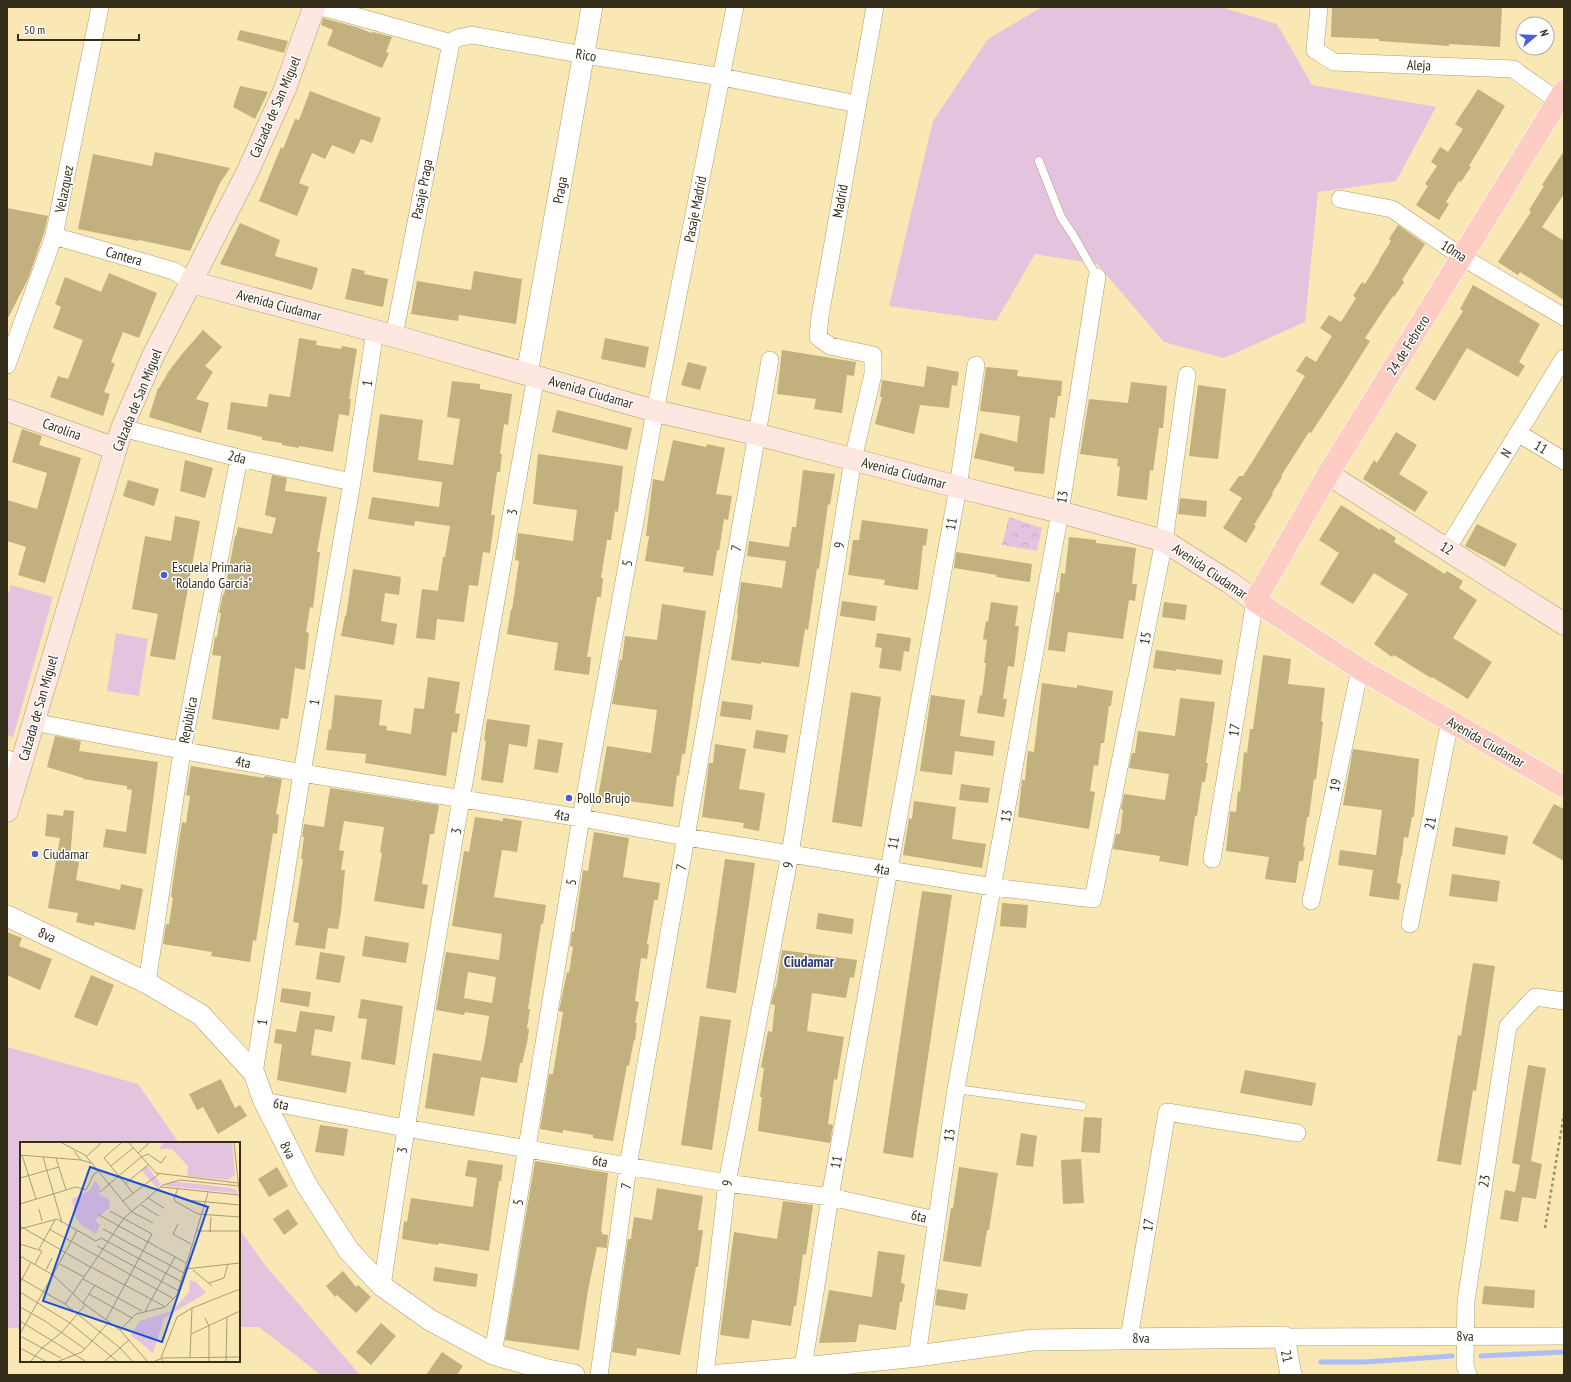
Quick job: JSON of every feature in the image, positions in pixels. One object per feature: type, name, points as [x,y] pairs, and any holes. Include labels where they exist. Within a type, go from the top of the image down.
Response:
[{"type":"main road","name":"Calzada de San Miguel","points":[[7,811],[14,762],[33,722],[122,428],[153,356],[247,173],[286,89],[314,7]]},
{"type":"main road","name":"24 de Febrero","points":[[1255,601],[1328,474],[1561,96]]},
{"type":"main road","name":"Avenida Ciudamar","points":[[192,282],[384,334],[655,411],[756,434],[1164,540],[1360,669],[1564,787]]},
{"type":"main road","name":"Carolina","points":[[7,410],[116,449]]},
{"type":"main road","name":"12","points":[[1328,474],[1564,624]]},
{"type":"street","name":"Velazquez","points":[[7,365],[54,236],[100,7]]},
{"type":"street","points":[[319,7],[451,43]]},
{"type":"street","name":"Praga","points":[[531,375],[592,7]]},
{"type":"street","name":"Pasaje Madrid","points":[[655,411],[735,7]]},
{"type":"street","name":"Madrid","points":[[873,355],[830,346],[818,337],[820,316],[875,7]]},
{"type":"street","name":"Aleja","points":[[1318,7],[1315,50],[1334,62],[1513,69],[1561,96]]},
{"type":"street","name":"Rico","points":[[451,43],[457,38],[472,35],[722,77],[857,104]]},
{"type":"street","name":"Pasaje Praga","points":[[384,334],[451,43]]},
{"type":"street","name":"10ma","points":[[1340,199],[1392,209],[1462,257],[1564,317]]},
{"type":"street","name":"Cantera","points":[[54,236],[174,271],[192,282]]},
{"type":"street","name":"13","points":[[917,1356],[956,1089],[1060,512],[1097,277]]},
{"type":"street","name":"1","points":[[254,1073],[302,773],[352,482],[384,334]]},
{"type":"street","name":"9","points":[[704,1375],[727,1184],[790,854],[853,459],[873,374],[873,355]]},
{"type":"street","name":"N","points":[[1448,549],[1564,358]]},
{"type":"street","name":"7","points":[[599,1375],[628,1166],[770,360]]},
{"type":"street","name":"11","points":[[803,1368],[830,1197],[958,487],[976,365]]},
{"type":"street","name":"3","points":[[382,1286],[405,1128],[531,375]]},
{"type":"street","name":"15","points":[[1093,899],[1164,540],[1187,375]]},
{"type":"street","name":"5","points":[[493,1354],[581,818],[655,411]]},
{"type":"street","name":"2da","points":[[122,428],[239,458],[352,482]]},
{"type":"street","name":"11","points":[[1518,433],[1564,461]]},
{"type":"street","name":"República","points":[[147,982],[182,750],[239,458]]},
{"type":"street","name":"17","points":[[1212,859],[1255,601]]},
{"type":"street","name":"19","points":[[1310,901],[1360,669]]},
{"type":"street","name":"21","points":[[1410,924],[1450,721]]},
{"type":"street","name":"4ta","points":[[33,722],[302,773],[461,798],[686,837],[993,887],[1093,899]]},
{"type":"street","name":"8va","points":[[7,916],[147,982],[201,1015],[254,1073],[264,1101],[306,1184],[349,1251],[382,1286],[430,1320],[493,1354],[548,1370],[574,1375]]},
{"type":"street","name":"23","points":[[1468,1375],[1465,1365],[1466,1301],[1508,1026],[1535,997],[1564,1002]]},
{"type":"street","name":"6ta","points":[[264,1101],[405,1128],[727,1184],[830,1197],[936,1220]]},
{"type":"street","name":"17","points":[[1129,1338],[1167,1112],[1297,1133]]},
{"type":"street","name":"8va","points":[[720,1375],[803,1368],[844,1369],[917,1356],[1034,1340],[1129,1338],[1564,1336]]},
{"type":"street","name":"21","points":[[1284,1337],[1291,1375]]},
{"type":"lane","points":[[1039,161],[1061,217],[1073,234],[1097,277]]},
{"type":"lane","points":[[956,1089],[1082,1106]]},
{"type":"path","points":[[1545,1228],[1564,1114]]},
{"type":"green space","points":[[1042,7],[1221,7],[1277,24],[1312,85],[1436,107],[1396,181],[1318,192],[1305,322],[1224,358],[1164,342],[1097,264],[1035,254],[996,321],[889,306],[933,121],[988,39]]},
{"type":"green space","points":[[1009,517],[1042,528],[1037,551],[1002,545]]},
{"type":"green space","points":[[11,585],[53,597],[13,737],[7,735],[7,598]]},
{"type":"green space","points":[[116,633],[148,639],[139,696],[107,691]]},
{"type":"green space","points":[[7,1047],[138,1084],[178,1142],[20,1142],[20,1328],[7,1328]]},
{"type":"green space","points":[[240,1229],[264,1264],[360,1375],[321,1375],[259,1327],[240,1327]]},
{"type":"building","points":[[1332,7],[1502,7],[1500,47],[1449,44],[1449,46],[1379,41],[1379,39],[1331,37]]},
{"type":"building","points":[[323,18],[372,33],[392,37],[386,52],[389,53],[382,68],[327,45],[333,30],[321,25]]},
{"type":"building","points":[[240,30],[288,41],[284,53],[237,40]]},
{"type":"building","points":[[240,86],[268,92],[255,119],[233,107]]},
{"type":"building","points":[[1478,89],[1505,106],[1469,166],[1471,167],[1461,182],[1459,181],[1446,202],[1449,204],[1439,220],[1416,205],[1428,186],[1425,184],[1437,166],[1431,162],[1440,147],[1448,152],[1463,129],[1455,124]]},
{"type":"building","points":[[310,91],[381,118],[372,143],[361,139],[354,154],[332,145],[325,159],[312,153],[299,183],[309,187],[297,216],[259,201],[281,147],[283,149],[295,119],[299,120]]},
{"type":"building","points":[[1564,151],[1564,194],[1542,227],[1564,241],[1564,300],[1520,272],[1518,275],[1498,262],[1531,212],[1529,210],[1544,186],[1542,185]]},
{"type":"building","points":[[155,152],[230,168],[220,183],[190,251],[78,229],[93,154],[152,166]]},
{"type":"building","points":[[7,208],[48,216],[44,233],[28,279],[7,320]]},
{"type":"building","points":[[240,223],[280,240],[275,256],[318,268],[312,290],[220,264]]},
{"type":"building","points":[[1398,225],[1425,244],[1402,280],[1404,282],[1365,338],[1370,341],[1311,433],[1309,432],[1281,476],[1282,477],[1254,525],[1256,526],[1246,543],[1223,528],[1242,498],[1229,490],[1239,476],[1243,476],[1305,376],[1296,371],[1306,356],[1316,362],[1332,336],[1320,328],[1329,315],[1341,322],[1356,298],[1353,296],[1362,282],[1365,284],[1391,241],[1389,239]]},
{"type":"building","points":[[352,268],[365,271],[364,274],[388,279],[383,307],[345,299]]},
{"type":"building","points":[[474,271],[522,279],[516,324],[459,315],[458,321],[411,314],[417,281],[471,290]]},
{"type":"building","points":[[109,273],[157,293],[139,338],[123,332],[111,362],[115,364],[104,392],[110,394],[103,416],[50,397],[58,376],[68,379],[83,340],[53,328],[61,307],[55,304],[65,277],[101,292]]},
{"type":"building","points":[[1473,285],[1540,324],[1519,362],[1525,366],[1518,377],[1467,348],[1435,401],[1415,389],[1463,311],[1460,309]]},
{"type":"building","points":[[203,330],[222,347],[205,366],[213,372],[196,399],[209,403],[201,433],[149,417],[158,388],[182,354]]},
{"type":"building","points":[[299,338],[317,341],[316,345],[341,349],[342,346],[357,349],[349,399],[351,399],[349,416],[339,414],[333,452],[299,446],[299,448],[282,445],[282,443],[262,440],[262,437],[227,429],[231,402],[267,407],[269,394],[290,397]]},
{"type":"building","points":[[605,338],[649,347],[645,368],[601,359]]},
{"type":"building","points":[[782,350],[856,362],[854,376],[847,375],[842,413],[814,409],[816,399],[777,394]]},
{"type":"building","points":[[688,362],[707,367],[700,390],[681,385]]},
{"type":"building","points":[[927,366],[959,372],[957,386],[952,385],[949,408],[920,405],[914,434],[875,424],[882,397],[880,397],[882,380],[924,387]]},
{"type":"building","points":[[986,367],[1018,370],[1017,376],[1062,381],[1061,396],[1058,396],[1055,418],[1050,417],[1044,474],[1014,471],[1014,467],[974,458],[980,433],[1017,442],[1020,416],[980,411]]},
{"type":"building","points":[[452,381],[480,384],[480,389],[512,394],[508,425],[504,424],[500,454],[502,454],[500,472],[497,472],[491,515],[495,515],[490,553],[483,552],[478,586],[469,585],[464,622],[437,619],[435,640],[416,638],[422,589],[438,591],[443,557],[445,557],[450,526],[415,521],[414,526],[368,519],[372,497],[439,507],[442,482],[373,472],[373,467],[380,414],[423,420],[418,460],[453,465],[460,419],[447,417]]},
{"type":"building","points":[[1131,382],[1167,386],[1163,428],[1159,428],[1153,471],[1150,470],[1147,500],[1117,496],[1120,467],[1117,466],[1118,459],[1080,454],[1089,399],[1128,403]]},
{"type":"building","points":[[1198,385],[1226,389],[1218,459],[1189,456]]},
{"type":"building","points":[[557,410],[632,428],[627,450],[552,432]]},
{"type":"building","points":[[22,429],[42,436],[39,445],[81,458],[45,583],[18,575],[26,547],[7,541],[7,500],[37,509],[47,473],[12,462]]},
{"type":"building","points":[[1396,432],[1417,445],[1399,474],[1428,492],[1415,512],[1363,479],[1374,460],[1377,463]]},
{"type":"building","points":[[673,440],[706,447],[707,444],[725,448],[716,494],[732,496],[728,520],[724,519],[713,576],[683,572],[684,567],[645,561],[649,536],[646,536],[653,479],[664,481]]},
{"type":"building","points":[[538,454],[623,466],[618,512],[615,511],[611,540],[607,540],[601,578],[603,578],[601,597],[597,597],[587,657],[591,657],[589,675],[554,670],[558,643],[507,634],[519,561],[515,560],[518,533],[573,541],[577,510],[533,504]]},
{"type":"building","points":[[185,460],[213,468],[205,498],[180,491]]},
{"type":"building","points":[[803,470],[835,474],[830,505],[828,504],[819,569],[817,568],[808,630],[805,629],[799,667],[731,660],[741,582],[782,588],[786,561],[747,556],[749,541],[789,547],[792,527],[796,527]]},
{"type":"building","points":[[272,475],[287,478],[285,491],[327,497],[317,552],[320,552],[313,608],[310,607],[306,632],[309,633],[305,670],[295,668],[288,719],[281,718],[279,730],[212,719],[221,656],[212,655],[215,637],[217,637],[221,613],[219,613],[223,594],[224,595],[235,536],[238,527],[272,534],[276,518],[265,515]]},
{"type":"building","points":[[128,480],[159,489],[154,506],[123,496]]},
{"type":"building","points":[[1180,498],[1207,501],[1206,517],[1178,514]]},
{"type":"building","points":[[1341,505],[1380,530],[1381,528],[1396,538],[1394,542],[1445,574],[1447,571],[1463,581],[1459,588],[1477,600],[1453,638],[1492,662],[1468,699],[1394,655],[1392,657],[1374,644],[1408,594],[1374,573],[1353,604],[1320,584],[1339,553],[1319,540]]},
{"type":"building","name":"Escuela Primaria \"Rolando García\"","points":[[175,516],[200,521],[175,660],[150,656],[158,614],[132,609],[145,536],[171,541]]},
{"type":"building","points":[[862,520],[928,529],[926,546],[923,545],[918,590],[884,585],[885,580],[848,575],[853,540],[859,540]]},
{"type":"building","points":[[1477,524],[1517,544],[1505,567],[1465,546]]},
{"type":"building","points":[[1069,537],[1096,540],[1096,543],[1136,548],[1132,584],[1137,584],[1135,601],[1129,600],[1123,639],[1068,632],[1065,652],[1048,650],[1056,592],[1059,593],[1061,573],[1065,574]]},
{"type":"building","points":[[956,552],[1032,564],[1030,582],[996,577],[997,575],[954,568]]},
{"type":"building","points":[[353,569],[401,577],[399,595],[385,593],[381,621],[397,624],[394,645],[341,636],[346,616]]},
{"type":"building","points":[[842,601],[877,606],[875,621],[840,616]]},
{"type":"building","points":[[991,602],[1018,606],[1015,626],[1019,626],[1014,667],[1008,666],[1003,699],[1007,699],[1004,717],[977,713],[980,695],[982,696],[986,663],[984,663],[987,640],[983,639],[986,621],[988,622]]},
{"type":"building","points":[[1164,602],[1187,605],[1185,620],[1162,617]]},
{"type":"building","points":[[662,604],[706,611],[685,754],[682,754],[679,776],[677,775],[673,807],[598,797],[607,746],[651,753],[657,710],[612,704],[620,660],[622,660],[625,636],[657,640]]},
{"type":"building","points":[[877,633],[911,638],[909,652],[904,651],[901,671],[879,668],[882,648],[875,647]]},
{"type":"building","points":[[1156,650],[1223,660],[1221,675],[1176,669],[1176,671],[1153,668]]},
{"type":"building","points":[[1263,655],[1291,659],[1288,684],[1325,688],[1321,721],[1323,722],[1316,780],[1314,779],[1309,817],[1307,817],[1303,847],[1305,847],[1303,861],[1299,861],[1296,883],[1265,879],[1269,857],[1226,851],[1230,811],[1236,812],[1238,791],[1240,792],[1244,752],[1247,753],[1250,729],[1253,729]]},
{"type":"building","points":[[428,677],[460,682],[455,713],[460,714],[457,733],[452,732],[446,776],[365,763],[366,754],[326,750],[329,729],[331,730],[335,695],[382,700],[379,725],[387,726],[386,730],[411,734],[414,708],[424,709]]},
{"type":"building","points":[[1042,683],[1077,688],[1077,685],[1113,691],[1111,706],[1109,706],[1104,743],[1101,743],[1098,766],[1094,765],[1090,791],[1095,792],[1089,829],[1018,817],[1022,780],[1025,780],[1028,751],[1034,752]]},
{"type":"building","points":[[851,692],[881,697],[862,827],[832,822]]},
{"type":"building","points":[[931,695],[965,700],[960,736],[995,741],[993,756],[955,751],[952,775],[920,771]]},
{"type":"building","points":[[1180,698],[1215,702],[1206,763],[1208,763],[1205,782],[1202,782],[1197,816],[1195,816],[1188,866],[1159,861],[1160,856],[1113,849],[1116,834],[1120,834],[1123,810],[1121,809],[1124,794],[1165,800],[1169,774],[1129,768],[1132,753],[1135,753],[1138,731],[1175,736]]},
{"type":"building","points":[[722,701],[753,705],[751,720],[720,716]]},
{"type":"building","points":[[487,719],[530,725],[527,747],[509,744],[503,783],[481,780]]},
{"type":"building","points":[[756,730],[788,735],[785,753],[753,748]]},
{"type":"building","points":[[55,736],[81,741],[79,751],[158,762],[146,854],[103,847],[106,829],[126,832],[132,790],[127,789],[127,786],[83,779],[47,767]]},
{"type":"building","points":[[538,739],[563,743],[558,773],[534,769]]},
{"type":"building","points":[[715,744],[746,749],[739,789],[765,793],[759,831],[743,828],[744,823],[702,817],[709,763],[713,763]]},
{"type":"building","points":[[1353,749],[1419,759],[1414,817],[1412,817],[1408,838],[1404,837],[1397,883],[1401,884],[1399,900],[1369,896],[1373,870],[1338,865],[1340,850],[1376,855],[1382,810],[1343,805]]},
{"type":"building","points":[[191,766],[264,778],[265,776],[282,779],[276,814],[279,815],[277,834],[273,833],[256,941],[253,940],[250,962],[211,956],[212,952],[163,944],[166,924],[169,924],[173,898],[171,897],[173,881],[182,822],[186,823],[190,796],[186,795]]},
{"type":"building","points":[[961,784],[990,788],[988,803],[959,800]]},
{"type":"building","points":[[330,788],[439,805],[434,834],[430,834],[422,884],[428,885],[424,909],[374,901],[382,853],[380,852],[384,827],[344,821],[339,850],[344,851],[341,870],[345,870],[341,912],[338,929],[328,928],[325,949],[295,945],[299,923],[293,922],[303,859],[301,859],[304,824],[324,827]]},
{"type":"building","points":[[914,801],[956,807],[952,839],[986,844],[982,868],[903,855],[909,818],[912,819]]},
{"type":"building","points":[[1554,804],[1564,809],[1564,861],[1532,843]]},
{"type":"building","points":[[64,810],[74,811],[70,860],[79,862],[76,880],[120,890],[121,884],[143,889],[135,930],[95,922],[94,926],[76,922],[78,913],[48,908],[60,838],[45,836],[47,814],[63,816]]},
{"type":"building","points":[[475,817],[503,821],[503,818],[522,821],[517,852],[502,850],[494,897],[546,905],[543,924],[541,924],[528,1009],[530,1009],[527,1028],[529,1029],[527,1043],[522,1063],[520,1063],[517,1083],[481,1077],[474,1116],[425,1108],[433,1053],[481,1061],[485,1042],[489,1016],[465,1012],[464,1015],[436,1010],[446,952],[499,960],[502,934],[452,926],[464,851],[469,852]],"holes":[[[468,972],[496,977],[492,1003],[464,998]]]},
{"type":"building","points":[[1455,827],[1508,836],[1505,855],[1452,846]]},
{"type":"building","points":[[594,832],[629,838],[623,877],[660,883],[658,900],[654,900],[647,944],[649,945],[647,959],[641,958],[635,1001],[639,1002],[635,1023],[637,1023],[635,1040],[629,1066],[627,1065],[613,1141],[593,1138],[593,1135],[563,1130],[563,1133],[540,1129],[549,1074],[553,1074],[563,1012],[559,1011],[567,972],[569,973],[573,947],[570,946],[572,932],[574,932],[583,870],[588,871]]},
{"type":"building","points":[[725,859],[755,863],[736,993],[706,988]]},
{"type":"building","points":[[1452,874],[1500,881],[1497,902],[1449,896]]},
{"type":"building","points":[[922,891],[952,895],[913,1158],[883,1153]]},
{"type":"building","points":[[1002,903],[1028,905],[1026,928],[1000,926]]},
{"type":"building","points":[[818,913],[854,919],[852,934],[816,929]]},
{"type":"building","points":[[7,932],[22,938],[19,946],[52,959],[40,990],[7,975]]},
{"type":"building","points":[[365,936],[409,943],[406,963],[362,956]]},
{"type":"building","points":[[782,950],[857,960],[854,978],[850,977],[846,998],[812,993],[807,1031],[844,1037],[837,1080],[834,1079],[828,1124],[833,1125],[830,1143],[758,1131],[762,1097],[760,1097],[764,1068],[761,1067],[768,1031],[772,1032],[775,1005],[771,1004],[775,987],[776,988]]},
{"type":"building","points":[[320,952],[345,956],[340,983],[316,979]]},
{"type":"building","points":[[1473,963],[1495,966],[1476,1091],[1473,1090],[1461,1165],[1437,1161],[1458,1035],[1461,1036]]},
{"type":"building","points":[[91,975],[114,985],[97,1026],[74,1017]]},
{"type":"building","points":[[282,988],[311,992],[309,1007],[280,1002]]},
{"type":"building","points":[[361,999],[403,1006],[395,1065],[361,1059],[367,1019],[358,1018]]},
{"type":"building","points":[[300,1011],[335,1016],[332,1032],[315,1029],[311,1055],[351,1062],[346,1093],[277,1080],[282,1044],[274,1043],[276,1029],[296,1032]]},
{"type":"building","points":[[700,1016],[731,1020],[712,1150],[681,1145]]},
{"type":"building","points":[[1528,1065],[1546,1068],[1531,1161],[1542,1164],[1536,1199],[1522,1197],[1518,1222],[1500,1219],[1505,1190],[1515,1192],[1520,1165],[1512,1163]]},
{"type":"building","points":[[1245,1070],[1316,1083],[1312,1106],[1240,1093]]},
{"type":"building","points":[[221,1079],[235,1108],[240,1105],[247,1116],[218,1134],[203,1107],[197,1110],[189,1094]]},
{"type":"building","points":[[1084,1117],[1102,1118],[1100,1153],[1081,1152]]},
{"type":"building","points":[[320,1125],[348,1129],[344,1156],[315,1152]]},
{"type":"building","points":[[1021,1133],[1037,1136],[1033,1167],[1016,1165]]},
{"type":"building","points":[[1081,1159],[1084,1203],[1063,1204],[1061,1160]]},
{"type":"building","points":[[468,1160],[503,1165],[501,1181],[499,1181],[489,1251],[402,1239],[404,1221],[407,1222],[411,1198],[473,1207],[477,1178],[465,1176]]},
{"type":"building","points":[[535,1161],[608,1173],[601,1232],[602,1234],[608,1235],[607,1248],[597,1247],[588,1290],[579,1350],[505,1340]]},
{"type":"building","points":[[277,1167],[288,1186],[269,1197],[258,1179]]},
{"type":"building","points":[[959,1167],[998,1173],[989,1230],[987,1230],[981,1267],[943,1261]]},
{"type":"building","points":[[657,1188],[703,1196],[698,1230],[703,1230],[698,1267],[696,1267],[680,1355],[637,1348],[636,1356],[612,1352],[628,1239],[631,1239],[634,1217],[652,1220]]},
{"type":"building","points":[[783,1201],[813,1205],[806,1255],[803,1254],[796,1306],[794,1306],[791,1326],[752,1320],[749,1339],[720,1335],[734,1232],[777,1239]]},
{"type":"building","points":[[288,1209],[298,1224],[284,1235],[273,1219]]},
{"type":"building","points":[[878,1251],[905,1255],[901,1283],[905,1284],[902,1302],[900,1302],[896,1330],[859,1324],[856,1342],[819,1343],[829,1290],[872,1297]]},
{"type":"building","points":[[435,1267],[478,1274],[476,1287],[433,1281]]},
{"type":"building","points":[[343,1271],[356,1287],[358,1285],[371,1297],[356,1313],[337,1295],[335,1297],[326,1286]]},
{"type":"building","points":[[1484,1286],[1535,1290],[1534,1308],[1482,1304]]},
{"type":"building","points":[[937,1289],[968,1294],[965,1310],[935,1305]]},
{"type":"building","points":[[381,1323],[396,1336],[371,1365],[356,1352]]},
{"type":"building","points":[[442,1352],[463,1366],[457,1375],[426,1375]]},
{"type":"waterway","points":[[1481,1356],[1564,1352]]},
{"type":"waterway","points":[[1321,1362],[1366,1362],[1452,1356]]},
{"type":"place","name":"Escuela Primaria \"Rolando García\"","points":[[164,575]]},
{"type":"place","name":"Pollo Brujo","points":[[569,798]]},
{"type":"place","name":"Ciudamar","points":[[35,854]]},
{"type":"district","name":"Ciudamar","points":[[809,962]]}]
